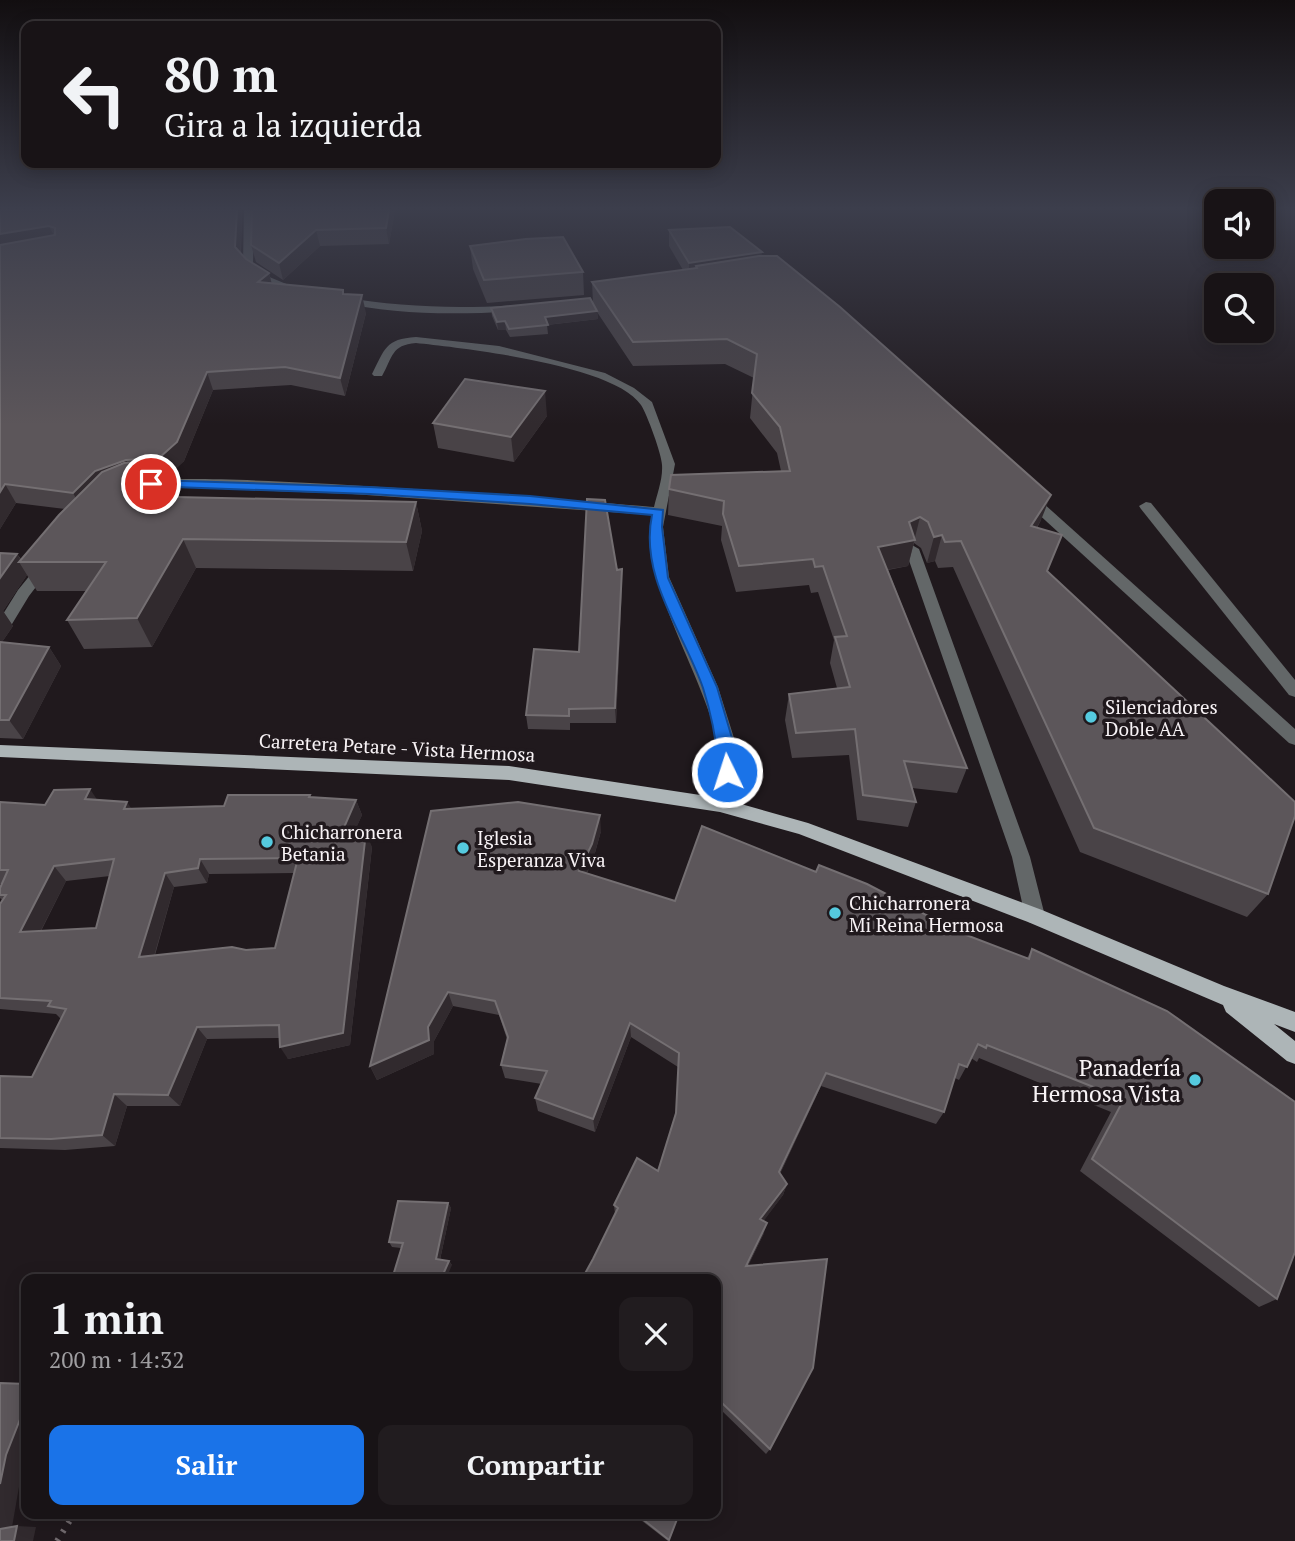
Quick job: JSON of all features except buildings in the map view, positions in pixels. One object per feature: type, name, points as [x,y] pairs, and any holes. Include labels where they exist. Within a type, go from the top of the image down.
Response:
[{"type":"main road","name":"Carretera Petare - Vista Hermosa","points":[[0,751],[509,773],[719,805],[802,828],[1035,916],[1219,994],[1295,1022]]},
{"type":"main road","points":[[1219,994],[1295,1054]]},
{"type":"street","points":[[272,282],[290,290],[392,309],[486,311],[524,307]]},
{"type":"street","points":[[379,374],[392,346],[401,341],[416,340],[499,349],[601,375],[646,402],[669,464],[656,527],[662,578],[710,687],[725,738],[727,772],[719,805]]},
{"type":"street","points":[[122,490],[135,485],[168,483],[281,486],[530,500],[659,512]]},
{"type":"street","points":[[1021,491],[1295,739]]},
{"type":"street","points":[[1146,506],[1295,691]]},
{"type":"street","points":[[912,549],[1021,857],[1035,916]]},
{"type":"street","points":[[7,620],[23,593],[53,557]]},
{"type":"path","points":[[57,1541],[71,1519]]},
{"type":"place","name":"Silenciadores Doble AA","points":[[1091,717]]},
{"type":"place","name":"Chicharronera Betania","points":[[267,842]]},
{"type":"place","name":"Iglesia Esperanza Viva","points":[[463,848]]},
{"type":"place","name":"Chicharronera Mi Reina Hermosa","points":[[835,913]]},
{"type":"place","name":"Panadería Hermosa Vista","points":[[1195,1080]]},
{"type":"route","points":[[151,484],[234,484],[370,490],[530,500],[659,512],[656,527],[662,578],[710,687],[725,738],[727,772]]}]
